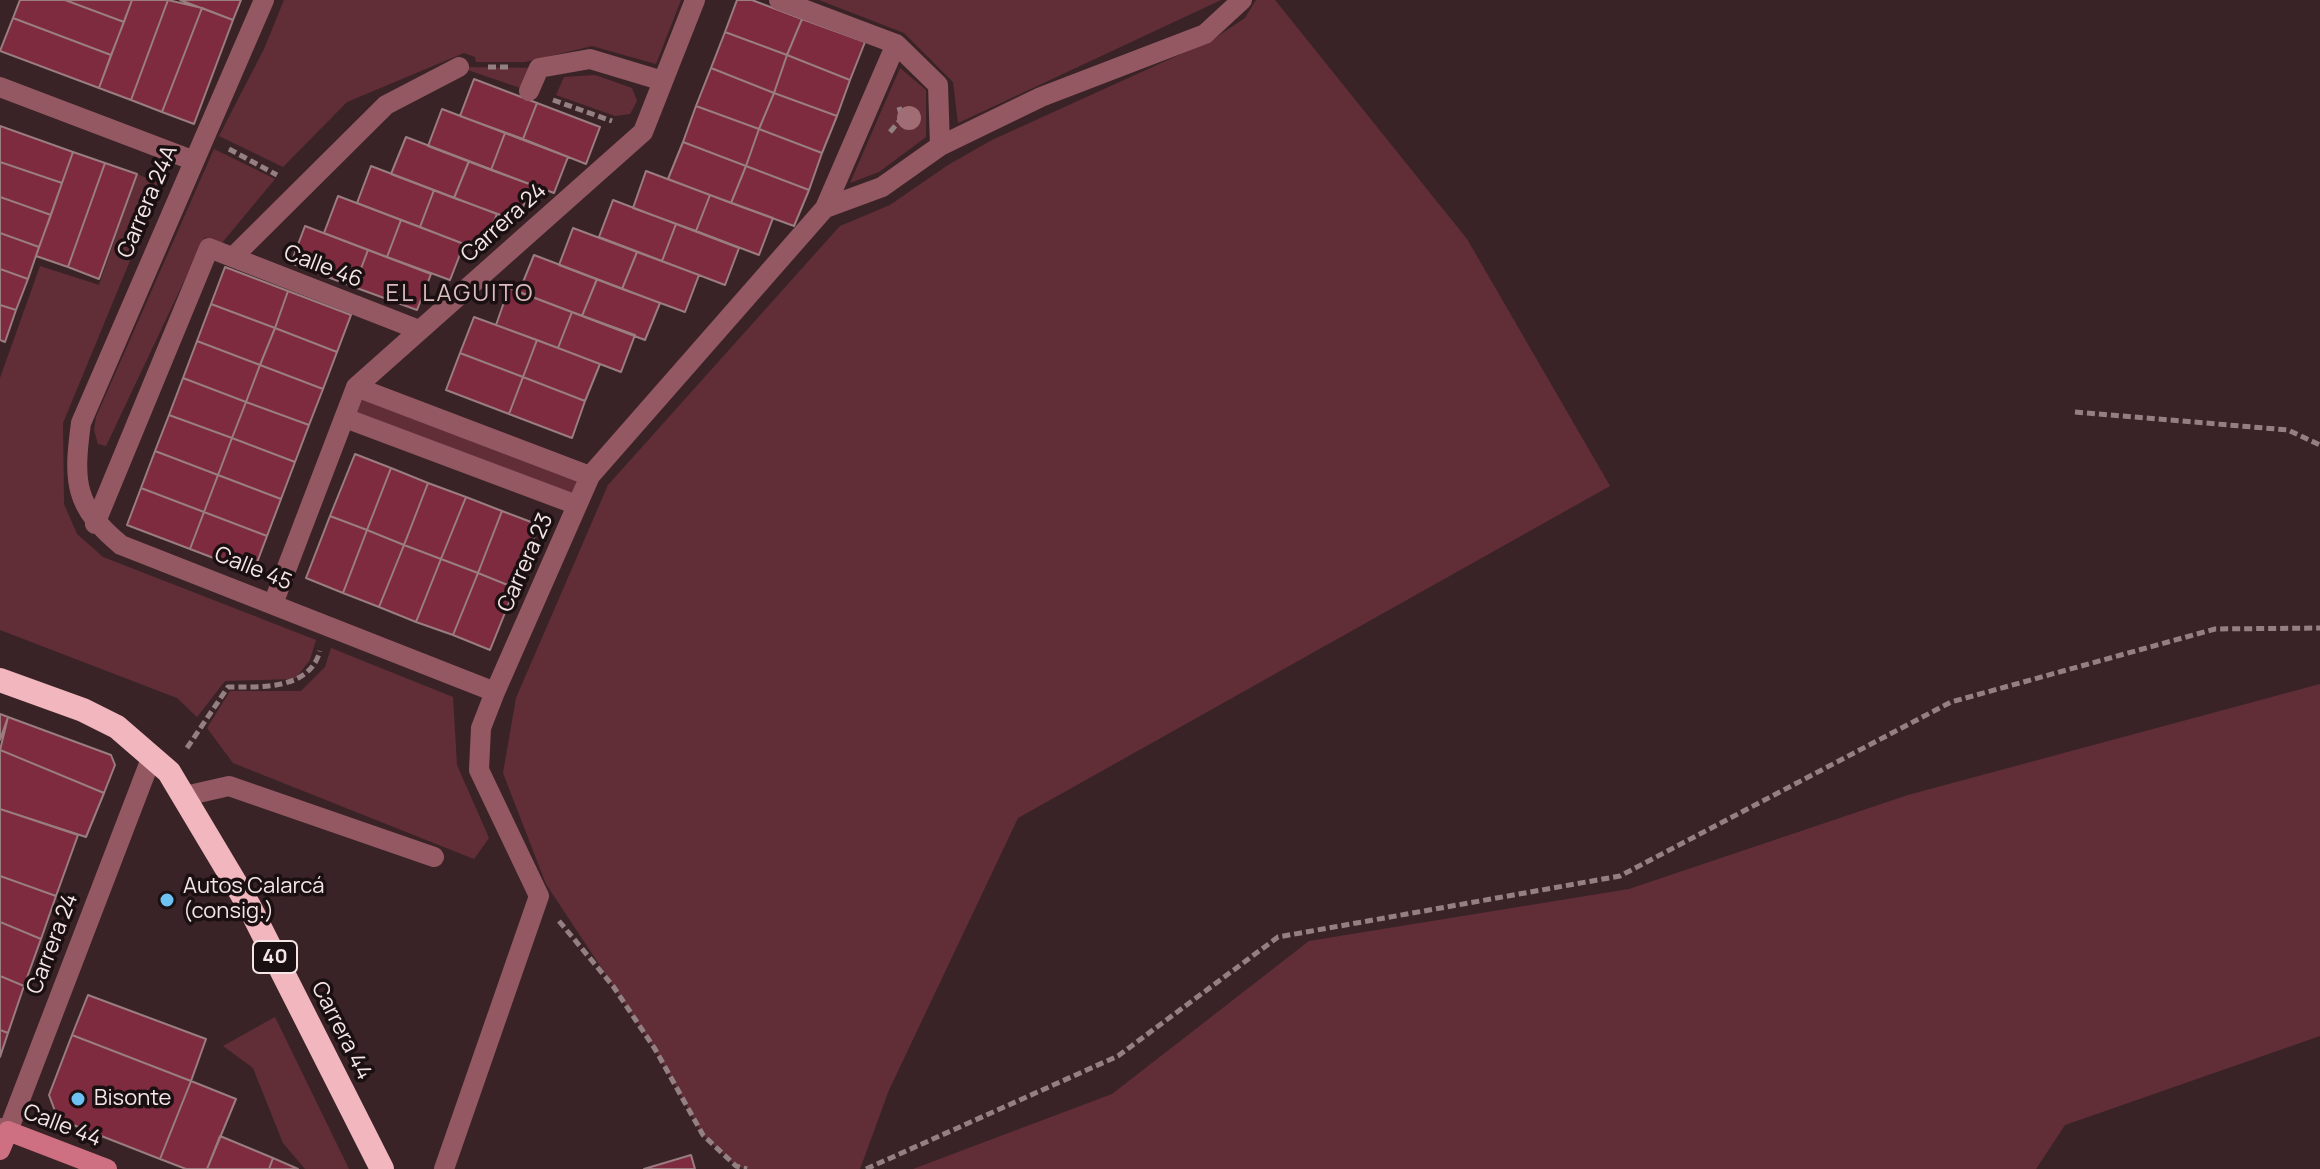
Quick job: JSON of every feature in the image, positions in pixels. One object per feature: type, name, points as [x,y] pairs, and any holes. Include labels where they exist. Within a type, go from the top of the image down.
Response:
[{"type":"highway","name":"40","points":[[0,680],[83,710],[117,727],[160,764]]},
{"type":"highway","name":"Carrera 44","points":[[160,764],[185,796],[249,906],[382,1169]]},
{"type":"main road","name":"Carrera 24","points":[[0,1150],[4,1129]]},
{"type":"main road","name":"Calle 44","points":[[4,1129],[107,1169]]},
{"type":"street","name":"Carrera 24A","points":[[81,423],[192,160],[264,0]]},
{"type":"street","points":[[529,91],[539,68],[590,59],[663,81],[695,0]]},
{"type":"street","points":[[779,0],[896,44],[938,85],[940,146]]},
{"type":"street","points":[[825,208],[882,187],[940,146],[1041,97],[1205,34],[1242,0]]},
{"type":"street","name":"Carrera 23","points":[[539,896],[479,770],[481,728],[495,692],[590,476],[825,208],[896,44]]},
{"type":"street","points":[[233,257],[386,105],[459,67]]},
{"type":"street","name":"Carrera 24","points":[[273,604],[356,387],[643,132],[663,81]]},
{"type":"street","points":[[0,87],[192,160]]},
{"type":"street","name":"Calle 46","points":[[95,524],[209,248],[419,330]]},
{"type":"street","points":[[356,387],[590,476]]},
{"type":"street","points":[[345,418],[577,505]]},
{"type":"street","name":"Calle 45","points":[[81,423],[76,462],[79,491],[95,524],[121,545],[495,692]]},
{"type":"street","name":"Carrera 24","points":[[4,1129],[160,764]]},
{"type":"street","points":[[185,796],[229,786],[434,857]]},
{"type":"street","points":[[444,1169],[539,896]]},
{"type":"path","points":[[459,67],[539,68]]},
{"type":"path","points":[[223,160],[229,148],[302,188]]},
{"type":"path","points":[[2075,412],[2288,430],[2320,445]]},
{"type":"path","points":[[160,764],[228,687],[297,682],[317,662],[328,627]]},
{"type":"path","points":[[866,1169],[1118,1056],[1278,937],[1620,876],[1951,702],[2215,629],[2320,628]]},
{"type":"path","points":[[539,896],[613,986],[655,1049],[703,1135],[736,1166],[747,1169]]},
{"type":"shaded area","points":[[284,0],[681,0],[656,64],[592,46],[525,62],[476,62],[475,57],[464,53],[347,102],[283,167],[219,136],[264,49]]},
{"type":"shaded area","points":[[819,0],[1221,0],[958,123],[953,82],[904,33]]},
{"type":"shaded area","points":[[1256,0],[1275,0],[1467,239],[1610,486],[1018,818],[889,1090],[860,1169],[747,1169],[736,1166],[703,1135],[655,1049],[546,884],[503,773],[516,698],[608,485],[840,226],[890,205],[948,165],[992,140],[1212,40],[1245,18]]},
{"type":"shaded area","points":[[459,67],[539,68],[529,91]]},
{"type":"shaded area","points":[[900,68],[926,90],[926,137],[879,172],[850,183]]},
{"type":"shaded area","points":[[595,75],[632,88],[637,101],[630,114],[615,116],[556,95],[564,77]]},
{"type":"shaded area","points":[[214,149],[275,179],[221,244],[205,237],[106,446],[98,444],[94,430],[96,417]]},
{"type":"shaded area","points":[[137,174],[157,182],[160,188],[63,423],[64,504],[77,534],[103,557],[316,640],[310,660],[295,679],[225,681],[197,717],[177,698],[0,630],[0,378],[40,266],[99,285]]},
{"type":"shaded area","points":[[356,388],[588,477],[577,504],[346,418]]},
{"type":"shaded area","points":[[331,648],[453,697],[457,765],[489,838],[474,859],[233,763],[207,728],[230,691],[301,691],[325,667]]},
{"type":"shaded area","points":[[2320,684],[2320,1036],[2065,1125],[2036,1169],[913,1169],[1112,1094],[1309,941],[1629,889],[1908,795]]},
{"type":"shaded area","points":[[275,1017],[349,1169],[305,1169],[283,1143],[253,1068],[223,1046]]},
{"type":"building","points":[[20,0],[65,0],[124,22],[111,55],[13,18]]},
{"type":"building","points":[[65,0],[132,0],[124,22]]},
{"type":"building","points":[[132,0],[168,0],[131,100],[99,88]]},
{"type":"building","points":[[168,0],[202,8],[162,112],[131,100]]},
{"type":"building","points":[[180,0],[241,0],[233,20]]},
{"type":"building","points":[[737,0],[752,0],[802,19],[787,55],[725,32]]},
{"type":"building","points":[[202,8],[233,20],[194,124],[162,112]]},
{"type":"building","points":[[13,18],[111,55],[99,88],[0,51]]},
{"type":"building","points":[[802,19],[865,42],[850,80],[787,55]]},
{"type":"building","points":[[725,32],[787,55],[774,93],[711,68]]},
{"type":"building","points":[[787,55],[850,80],[837,116],[774,93]]},
{"type":"building","points":[[711,68],[774,93],[759,129],[696,106]]},
{"type":"building","points":[[474,79],[537,103],[523,139],[460,116]]},
{"type":"building","points":[[774,93],[837,116],[822,153],[759,129]]},
{"type":"building","points":[[537,103],[600,127],[586,164],[523,139]]},
{"type":"building","points":[[696,106],[759,129],[746,166],[683,142]]},
{"type":"building","points":[[442,109],[505,133],[491,170],[428,146]]},
{"type":"building","points":[[0,126],[73,152],[62,183],[0,162]]},
{"type":"building","points":[[759,129],[822,153],[809,190],[746,166]]},
{"type":"building","points":[[505,133],[568,157],[554,193],[491,170]]},
{"type":"building","points":[[406,137],[469,161],[454,198],[391,174]]},
{"type":"building","points":[[683,142],[746,166],[731,203],[668,179]]},
{"type":"building","points":[[73,152],[105,163],[68,267],[36,256]]},
{"type":"building","points":[[469,161],[532,185],[517,221],[454,198]]},
{"type":"building","points":[[0,162],[62,183],[51,215],[0,197]]},
{"type":"building","points":[[105,163],[137,174],[99,279],[68,267]]},
{"type":"building","points":[[371,166],[434,190],[420,227],[357,203]]},
{"type":"building","points":[[746,166],[809,190],[794,226],[731,203]]},
{"type":"building","points":[[646,171],[710,195],[696,231],[633,208]]},
{"type":"building","points":[[434,190],[497,214],[482,251],[420,227]]},
{"type":"building","points":[[710,195],[773,218],[759,255],[696,231]]},
{"type":"building","points":[[338,196],[401,220],[387,257],[324,233]]},
{"type":"building","points":[[0,197],[51,215],[39,247],[0,233]]},
{"type":"building","points":[[613,200],[676,224],[662,261],[599,237]]},
{"type":"building","points":[[401,220],[464,244],[450,280],[387,257]]},
{"type":"building","points":[[676,224],[739,248],[725,285],[662,261]]},
{"type":"building","points":[[305,226],[368,250],[354,287],[291,263]]},
{"type":"building","points":[[573,228],[637,252],[622,289],[559,265]]},
{"type":"building","points":[[0,233],[39,247],[28,279],[0,269]]},
{"type":"building","points":[[368,250],[431,274],[417,310],[354,287]]},
{"type":"building","points":[[637,252],[699,275],[685,312],[622,289]]},
{"type":"building","points":[[534,255],[597,279],[582,316],[519,292]]},
{"type":"building","points":[[225,267],[288,291],[275,328],[211,304]]},
{"type":"building","points":[[0,269],[28,279],[16,310],[0,305]]},
{"type":"building","points":[[597,279],[660,303],[645,340],[582,316]]},
{"type":"building","points":[[509,288],[572,312],[558,348],[496,325]]},
{"type":"building","points":[[288,291],[351,315],[337,352],[275,328]]},
{"type":"building","points":[[211,304],[275,328],[260,365],[197,341]]},
{"type":"building","points":[[0,305],[16,310],[5,342],[0,340]]},
{"type":"building","points":[[572,312],[635,335],[621,372],[558,348]]},
{"type":"building","points":[[474,317],[537,340],[523,377],[460,353]]},
{"type":"building","points":[[275,328],[337,352],[323,389],[260,365]]},
{"type":"building","points":[[537,340],[600,364],[585,401],[523,377]]},
{"type":"building","points":[[197,341],[260,365],[246,402],[183,378]]},
{"type":"building","points":[[460,353],[523,377],[509,414],[446,390]]},
{"type":"building","points":[[260,365],[323,389],[309,425],[246,402]]},
{"type":"building","points":[[523,377],[585,401],[572,438],[509,414]]},
{"type":"building","points":[[183,378],[246,402],[232,438],[169,415]]},
{"type":"building","points":[[246,402],[309,425],[295,462],[232,438]]},
{"type":"building","points":[[169,415],[232,438],[218,475],[155,451]]},
{"type":"building","points":[[232,438],[295,462],[281,499],[218,475]]},
{"type":"building","points":[[155,451],[218,475],[204,512],[141,488]]},
{"type":"building","points":[[355,454],[391,468],[367,530],[330,516]]},
{"type":"building","points":[[391,468],[428,483],[404,545],[367,530]]},
{"type":"building","points":[[218,475],[281,499],[267,536],[204,512]]},
{"type":"building","points":[[428,483],[466,497],[441,559],[404,545]]},
{"type":"building","points":[[141,488],[204,512],[190,549],[127,525]]},
{"type":"building","points":[[466,497],[502,511],[478,573],[441,559]]},
{"type":"building","points":[[502,511],[539,525],[515,588],[478,573]]},
{"type":"building","points":[[204,512],[267,536],[253,573],[190,549]]},
{"type":"building","points":[[330,516],[367,530],[343,593],[306,578]]},
{"type":"building","points":[[367,530],[404,545],[379,607],[343,593]]},
{"type":"building","points":[[404,545],[441,559],[416,622],[379,607]]},
{"type":"building","points":[[441,559],[478,573],[453,635],[416,622]]},
{"type":"building","points":[[478,573],[515,588],[490,650],[453,635]]},
{"type":"building","points":[[0,714],[8,717],[0,740]]},
{"type":"building","points":[[8,717],[111,755],[115,765],[104,793],[0,750]]},
{"type":"building","points":[[0,750],[104,793],[86,837],[0,809]]},
{"type":"building","points":[[0,809],[78,835],[56,896],[0,876]]},
{"type":"building","points":[[0,876],[56,896],[41,939],[0,922]]},
{"type":"building","points":[[0,922],[41,939],[24,986],[0,976]]},
{"type":"building","points":[[0,976],[24,986],[8,1033],[0,1030]]},
{"type":"building","points":[[88,995],[206,1039],[191,1081],[72,1035]]},
{"type":"building","points":[[0,1030],[8,1033],[0,1057]]},
{"type":"building","points":[[72,1035],[191,1081],[160,1159],[58,1119],[49,1095]]},
{"type":"building","points":[[191,1081],[236,1099],[207,1169],[186,1169],[160,1159]]},
{"type":"building","points":[[220,1136],[273,1158],[269,1169],[207,1169]]},
{"type":"building","points":[[691,1155],[695,1169],[644,1169]]},
{"type":"building","points":[[273,1158],[298,1169],[269,1169]]},
{"type":"place","name":"Autos Calarcá (consig.)","points":[[167,900]]},
{"type":"place","name":"Bisonte","points":[[78,1099]]},
{"type":"district","name":"EL LAGUITO","points":[[460,294]]}]
